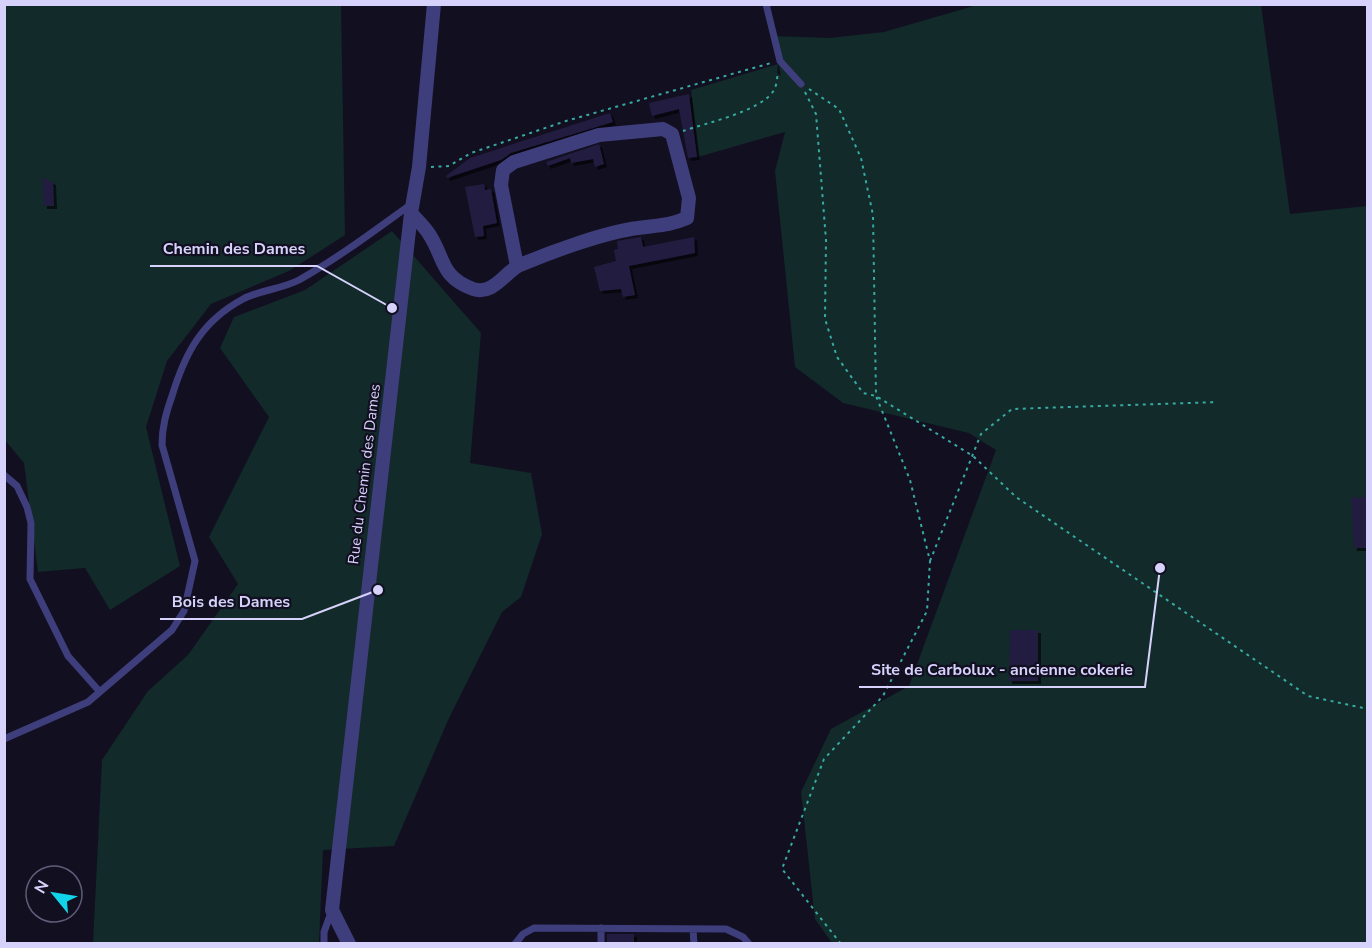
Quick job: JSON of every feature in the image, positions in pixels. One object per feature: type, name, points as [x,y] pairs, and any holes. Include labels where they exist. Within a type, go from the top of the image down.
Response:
[{"type":"street","name":"Rue du Chemin des Dames","points":[[332,910],[412,208],[419,167],[434,4]]},
{"type":"street","points":[[412,208],[429,234],[444,270],[459,283],[476,290],[489,288],[506,278],[517,266],[592,240],[637,228],[667,227],[687,218],[689,198],[672,134],[663,129],[599,135],[514,162],[503,170],[501,185],[517,266]]},
{"type":"street","points":[[332,910],[349,944]]},
{"type":"lane","points":[[766,4],[780,61],[801,84]]},
{"type":"lane","points":[[4,739],[88,702],[172,630],[184,611],[195,561],[162,445],[162,427],[182,362],[197,336],[222,311],[246,298],[296,282],[412,208]]},
{"type":"lane","points":[[4,476],[17,486],[27,507],[31,523],[30,579],[68,656],[100,692]]},
{"type":"lane","points":[[324,944],[324,932],[332,910]]},
{"type":"lane","points":[[515,944],[523,934],[534,928],[726,929],[749,944]]},
{"type":"lane","points":[[601,928],[601,944]]},
{"type":"lane","points":[[693,929],[694,944]]},
{"type":"path","points":[[419,167],[449,166],[471,153],[566,121],[780,61],[774,89],[766,99],[753,107],[672,134]]},
{"type":"path","points":[[801,84],[816,114],[826,240],[825,319],[837,357],[863,393],[876,396],[973,456],[1016,497],[1308,696],[1368,709]]},
{"type":"path","points":[[801,84],[839,109],[861,158],[873,214],[876,396],[910,480],[930,561],[927,611],[884,696],[824,759],[782,869],[841,944]]},
{"type":"path","points":[[930,561],[981,434],[1012,409],[1217,402]]},
{"type":"green space","points":[[4,5],[341,5],[345,235],[289,271],[211,304],[167,361],[146,427],[180,566],[110,610],[85,568],[38,572],[24,463],[5,440]]},
{"type":"green space","points":[[977,5],[1261,5],[1290,214],[1367,206],[1367,943],[832,943],[815,919],[801,792],[831,729],[909,686],[996,450],[969,433],[843,403],[795,367],[775,171],[785,132],[698,157],[691,90],[778,64],[777,73],[781,76],[773,36],[830,38],[884,32]]},
{"type":"green space","points":[[392,231],[481,333],[470,463],[531,473],[542,534],[521,597],[502,612],[449,718],[394,846],[323,850],[319,943],[93,944],[102,760],[148,691],[188,655],[238,584],[209,537],[269,417],[220,348],[234,317],[305,290]]},
{"type":"building","points":[[689,94],[697,157],[688,158],[679,109],[652,116],[649,103]]},
{"type":"building","points":[[610,113],[613,122],[511,153],[501,160],[447,178],[446,176],[470,158]]},
{"type":"building","points":[[599,144],[604,164],[595,167],[593,159],[571,163],[570,158],[548,166],[546,162]]},
{"type":"building","points":[[42,178],[53,182],[54,206],[44,206]]},
{"type":"building","points":[[484,184],[485,190],[491,189],[497,223],[483,226],[484,236],[475,237],[465,187]]},
{"type":"building","points":[[641,237],[643,247],[694,237],[695,253],[629,266],[635,295],[623,297],[621,289],[600,291],[594,267],[616,261],[614,250],[618,249],[617,241]]},
{"type":"building","points":[[1367,497],[1368,548],[1354,548],[1351,498]]},
{"type":"building","points":[[1010,630],[1038,630],[1038,681],[1009,681]]},
{"type":"building","points":[[607,934],[634,934],[634,944],[607,944]]},
{"type":"place","name":"Chemin des Dames","points":[[392,308]]},
{"type":"place","name":"Site de Carbolux - ancienne cokerie","points":[[1160,568]]},
{"type":"place","name":"Bois des Dames","points":[[378,590]]}]
